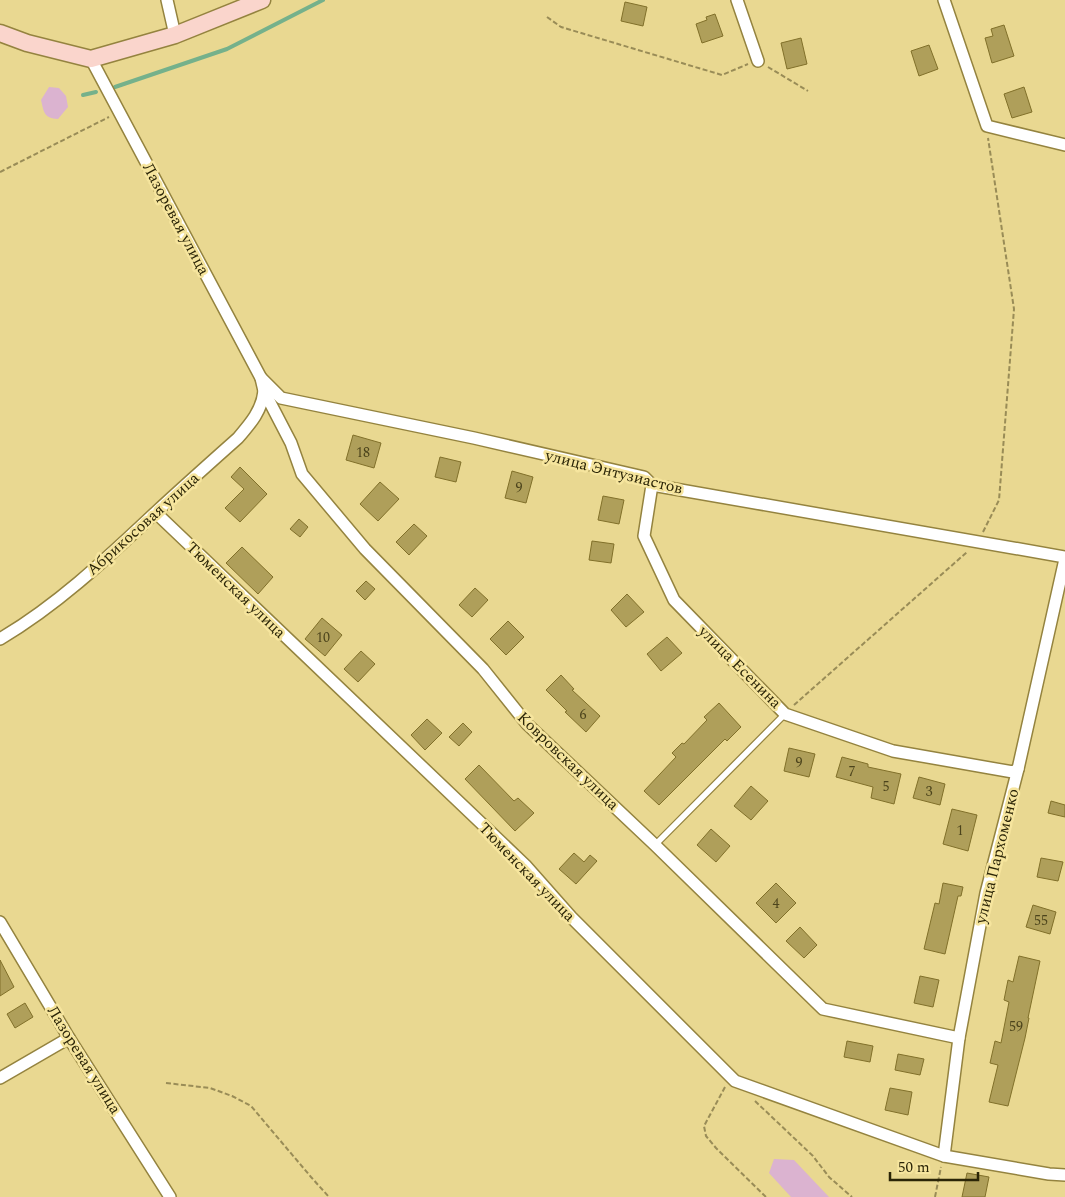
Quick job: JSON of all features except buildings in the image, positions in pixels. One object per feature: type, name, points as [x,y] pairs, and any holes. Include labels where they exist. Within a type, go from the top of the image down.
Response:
[{"type":"main road","points":[[0,33],[27,43],[91,59],[175,35],[262,0]]},
{"type":"street","points":[[166,0],[175,35]]},
{"type":"street","points":[[737,0],[758,60]]},
{"type":"street","points":[[944,0],[987,126],[1065,145]]},
{"type":"street","name":"Лазоревая улица","points":[[91,59],[118,113],[261,378]]},
{"type":"street","name":"Ковровская улица","points":[[261,378],[264,390],[291,443],[302,474],[365,549],[483,669],[527,724],[655,845],[822,1009],[959,1038]]},
{"type":"street","name":"улица Энтузиастов","points":[[261,378],[281,398],[464,436],[644,477],[652,485],[1065,558]]},
{"type":"street","name":"Абрикосовая улица","points":[[0,639],[26,623],[68,591],[114,552],[245,430],[262,403],[264,390]]},
{"type":"street","name":"улица Есенина","points":[[652,485],[644,536],[674,600],[785,714],[892,750],[1013,772],[1018,770]]},
{"type":"street","name":"Тюменская улица","points":[[156,513],[525,866],[570,917],[736,1081],[944,1156],[1065,1175]]},
{"type":"street","name":"улица Пархоменко","points":[[944,1156],[959,1038],[986,892],[1018,770],[1065,558]]},
{"type":"street","name":"Лазоревая улица","points":[[0,922],[69,1038],[170,1197]]},
{"type":"street","points":[[0,1078],[69,1038]]},
{"type":"lane","points":[[655,845],[785,714]]},
{"type":"path","points":[[547,17],[561,27],[722,75],[758,60],[808,91]]},
{"type":"path","points":[[0,172],[118,113]]},
{"type":"path","points":[[785,714],[978,542],[999,500],[1014,309],[987,126]]},
{"type":"path","points":[[736,1081],[725,1087],[710,1113],[704,1126],[706,1136],[766,1197]]},
{"type":"path","points":[[166,1083],[210,1088],[232,1096],[251,1106],[310,1177],[330,1197]]},
{"type":"path","points":[[754,1100],[813,1156],[829,1177],[852,1197]]},
{"type":"path","points":[[935,1197],[944,1156]]},
{"type":"shaded area","points":[[49,87],[59,88],[66,96],[68,107],[58,119],[47,116],[43,108],[41,100]]},
{"type":"shaded area","points":[[774,1159],[794,1160],[829,1197],[791,1197],[769,1173]]},
{"type":"waterway","points":[[115,87],[227,49],[323,0]]},
{"type":"waterway","points":[[83,95],[96,92]]}]
